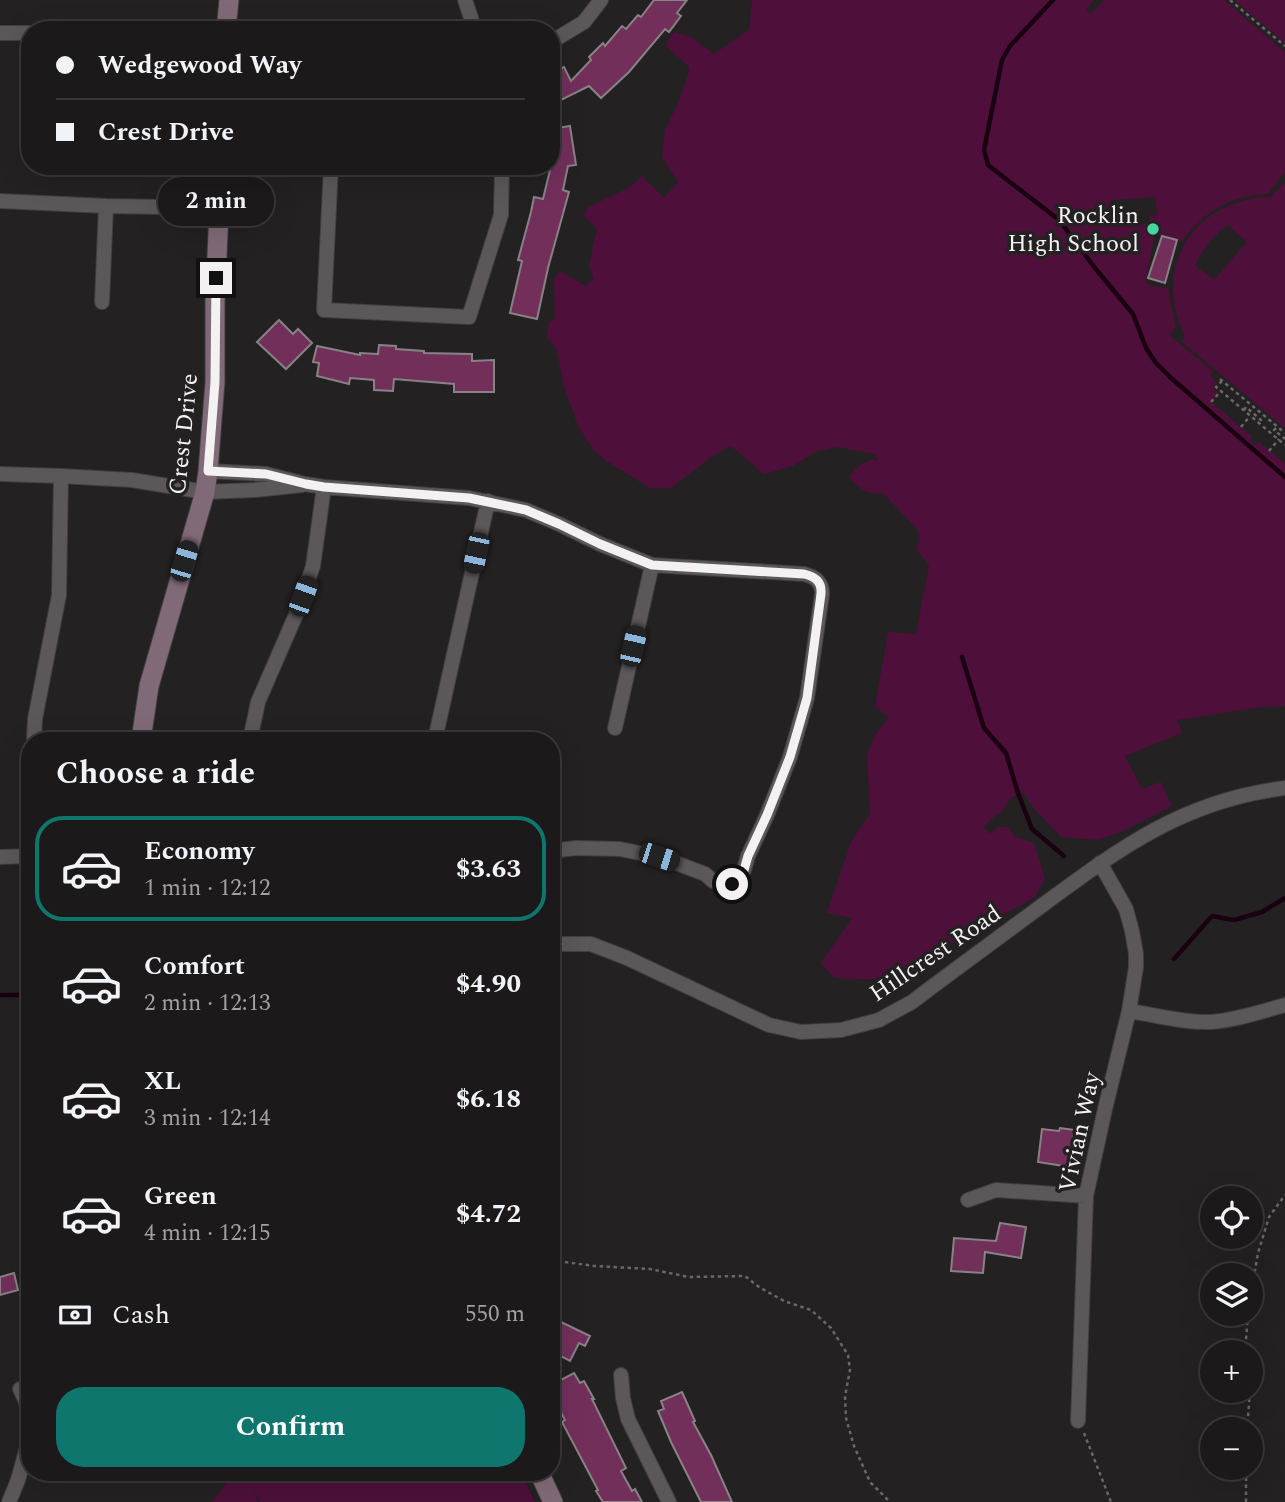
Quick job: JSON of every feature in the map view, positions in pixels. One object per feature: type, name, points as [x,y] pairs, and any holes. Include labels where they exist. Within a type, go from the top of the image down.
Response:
[{"type":"street","points":[[227,21],[229,0]]},
{"type":"street","points":[[465,0],[472,21]]},
{"type":"street","points":[[560,37],[584,22],[601,0]]},
{"type":"street","points":[[0,33],[21,33]]},
{"type":"street","name":"Crest Drive","points":[[142,732],[149,685],[205,492],[208,471],[215,382],[220,175]]},
{"type":"street","points":[[331,175],[324,310],[468,317],[501,215],[502,175]]},
{"type":"street","points":[[0,201],[220,208]]},
{"type":"street","points":[[102,302],[106,206]]},
{"type":"street","points":[[208,471],[266,474],[324,487],[488,501],[526,510],[652,565],[804,574],[818,580],[822,590],[807,698],[790,757],[740,878],[732,884],[723,884],[679,864],[630,850],[600,848],[560,850]]},
{"type":"street","points":[[0,474],[132,480],[205,492],[306,484]]},
{"type":"street","points":[[265,489],[266,474]]},
{"type":"street","points":[[34,732],[58,595],[61,476]]},
{"type":"street","points":[[252,732],[258,702],[298,610],[313,566],[324,487]]},
{"type":"street","points":[[437,732],[488,501]]},
{"type":"street","points":[[615,728],[652,565]]},
{"type":"street","name":"Hillcrest Road","points":[[560,944],[591,944],[627,958],[769,1026],[801,1032],[841,1030],[879,1020],[912,1002],[1100,863],[1146,834],[1203,806],[1245,794],[1285,788]]},
{"type":"street","points":[[0,857],[21,858]]},
{"type":"street","name":"Vivian Way","points":[[1078,1421],[1086,1196],[1129,1011],[1136,967],[1136,954],[1126,909],[1100,863]]},
{"type":"street","points":[[1129,1011],[1209,1022],[1247,1017],[1285,1005]]},
{"type":"street","points":[[968,1200],[996,1190],[1086,1196]]},
{"type":"street","points":[[621,1375],[628,1419],[669,1502]]},
{"type":"street","points":[[9,1502],[21,1469]]},
{"type":"street","points":[[543,1481],[553,1502]]},
{"type":"path","points":[[1230,0],[1285,46]]},
{"type":"path","points":[[1285,433],[1221,380],[1216,387],[1285,444]]},
{"type":"path","points":[[1211,402],[1221,391]]},
{"type":"path","points":[[1244,410],[1246,407],[1261,420],[1264,416]]},
{"type":"path","points":[[1241,427],[1250,415]]},
{"type":"path","points":[[1277,427],[1274,430],[1285,439]]},
{"type":"path","points":[[1269,451],[1279,439]]},
{"type":"path","points":[[1256,1263],[1269,1217],[1285,1195]]},
{"type":"path","points":[[560,1261],[650,1269],[689,1277],[745,1276],[784,1301],[811,1310],[831,1328],[848,1355],[850,1370],[845,1396],[846,1418],[854,1446],[870,1482],[890,1502]]},
{"type":"path","points":[[1078,1421],[1111,1502]]},
{"type":"path","points":[[1246,1480],[1246,1502]]},
{"type":"shaded area","points":[[752,0],[1094,0],[1086,10],[1091,14],[1104,0],[1224,0],[1285,52],[1285,172],[1268,194],[1241,198],[1219,207],[1200,221],[1182,241],[1155,234],[1145,284],[1169,289],[1176,327],[1169,335],[1213,371],[1210,376],[1217,382],[1213,388],[1218,392],[1211,402],[1251,436],[1249,440],[1256,445],[1259,442],[1285,464],[1285,706],[1177,720],[1182,733],[1125,756],[1142,789],[1161,782],[1172,806],[1121,832],[1097,840],[1061,837],[1035,810],[1023,792],[1014,797],[984,827],[989,834],[998,827],[1008,827],[1014,836],[1034,843],[1045,878],[1035,897],[885,980],[834,978],[821,963],[852,918],[827,913],[851,842],[870,814],[867,754],[876,734],[889,717],[875,707],[888,632],[916,634],[929,565],[916,549],[920,539],[917,529],[883,493],[868,492],[849,477],[855,469],[871,459],[878,461],[875,454],[837,447],[815,452],[793,466],[764,474],[731,446],[710,458],[671,488],[650,488],[594,451],[578,426],[564,386],[556,347],[547,338],[548,324],[555,318],[554,279],[560,271],[585,286],[594,279],[589,265],[597,229],[584,216],[587,208],[630,187],[642,176],[664,198],[678,182],[662,157],[665,130],[679,101],[690,68],[665,45],[674,32],[692,38],[714,54],[749,30]],"holes":[[[1155,197],[1157,215],[1149,216],[1150,224],[1112,226],[1111,199]]]},
{"type":"shaded area","points":[[1234,0],[1285,0],[1285,43]]},
{"type":"shaded area","points":[[1283,183],[1285,185],[1285,428],[1181,341],[1185,337],[1176,311],[1173,286],[1177,262],[1186,242],[1201,224],[1220,210],[1244,201],[1271,197]],"holes":[[[1228,225],[1247,242],[1214,280],[1195,265],[1209,243]]]},
{"type":"shaded area","points":[[228,1481],[524,1481],[535,1502],[260,1502],[252,1484],[258,1502],[212,1502]]},
{"type":"building","points":[[654,0],[687,0],[677,13],[681,16],[669,32],[665,29],[629,72],[601,98],[589,86],[560,100],[560,69],[564,67],[571,81],[603,43],[605,46],[622,26],[626,29],[638,15],[641,17]]},
{"type":"building","points":[[570,126],[576,165],[568,166],[563,190],[569,192],[537,319],[510,313],[522,261],[518,260],[534,197],[543,199],[549,175],[560,175],[560,128]]},
{"type":"building","points":[[1162,236],[1177,240],[1165,283],[1148,278]]},
{"type":"building","points":[[279,320],[293,334],[298,329],[312,343],[286,369],[257,342]]},
{"type":"building","points":[[379,345],[424,353],[472,354],[472,361],[494,360],[494,392],[454,392],[454,384],[394,379],[393,391],[374,390],[374,380],[350,378],[349,384],[317,376],[319,363],[313,362],[317,346],[360,355],[378,354]]},
{"type":"building","points":[[1060,1128],[1075,1130],[1070,1167],[1038,1162],[1042,1129],[1059,1131]]},
{"type":"building","points":[[1000,1223],[1026,1227],[1021,1258],[985,1252],[983,1273],[951,1271],[954,1238],[996,1241]]},
{"type":"building","points":[[14,1273],[18,1290],[0,1295],[0,1277]]},
{"type":"building","points":[[560,1324],[590,1336],[585,1346],[579,1343],[570,1361],[560,1356]]},
{"type":"building","points":[[574,1373],[580,1383],[584,1381],[626,1468],[621,1471],[632,1491],[635,1489],[642,1502],[603,1502],[562,1422],[565,1420],[560,1411],[560,1380]]},
{"type":"building","points":[[682,1392],[695,1421],[693,1422],[732,1502],[701,1502],[671,1442],[658,1411],[664,1409],[661,1401]]},
{"type":"waterway","points":[[1053,0],[1010,46],[1002,60],[984,150],[988,165],[1059,220],[1133,314],[1146,348],[1156,363],[1285,477]]},
{"type":"waterway","points":[[962,657],[984,728],[1006,753],[1032,829],[1064,856]]},
{"type":"waterway","points":[[1174,959],[1212,916],[1234,920],[1262,912],[1285,898]]},
{"type":"waterway","points":[[0,995],[21,995]]},
{"type":"place","name":"Rocklin High School","points":[[1153,229]]},
{"type":"route","points":[[216,278],[215,382],[208,471],[266,474],[324,487],[488,501],[526,510],[652,565],[804,574],[818,580],[822,590],[807,698],[790,757],[767,815],[740,878],[732,884]]}]
